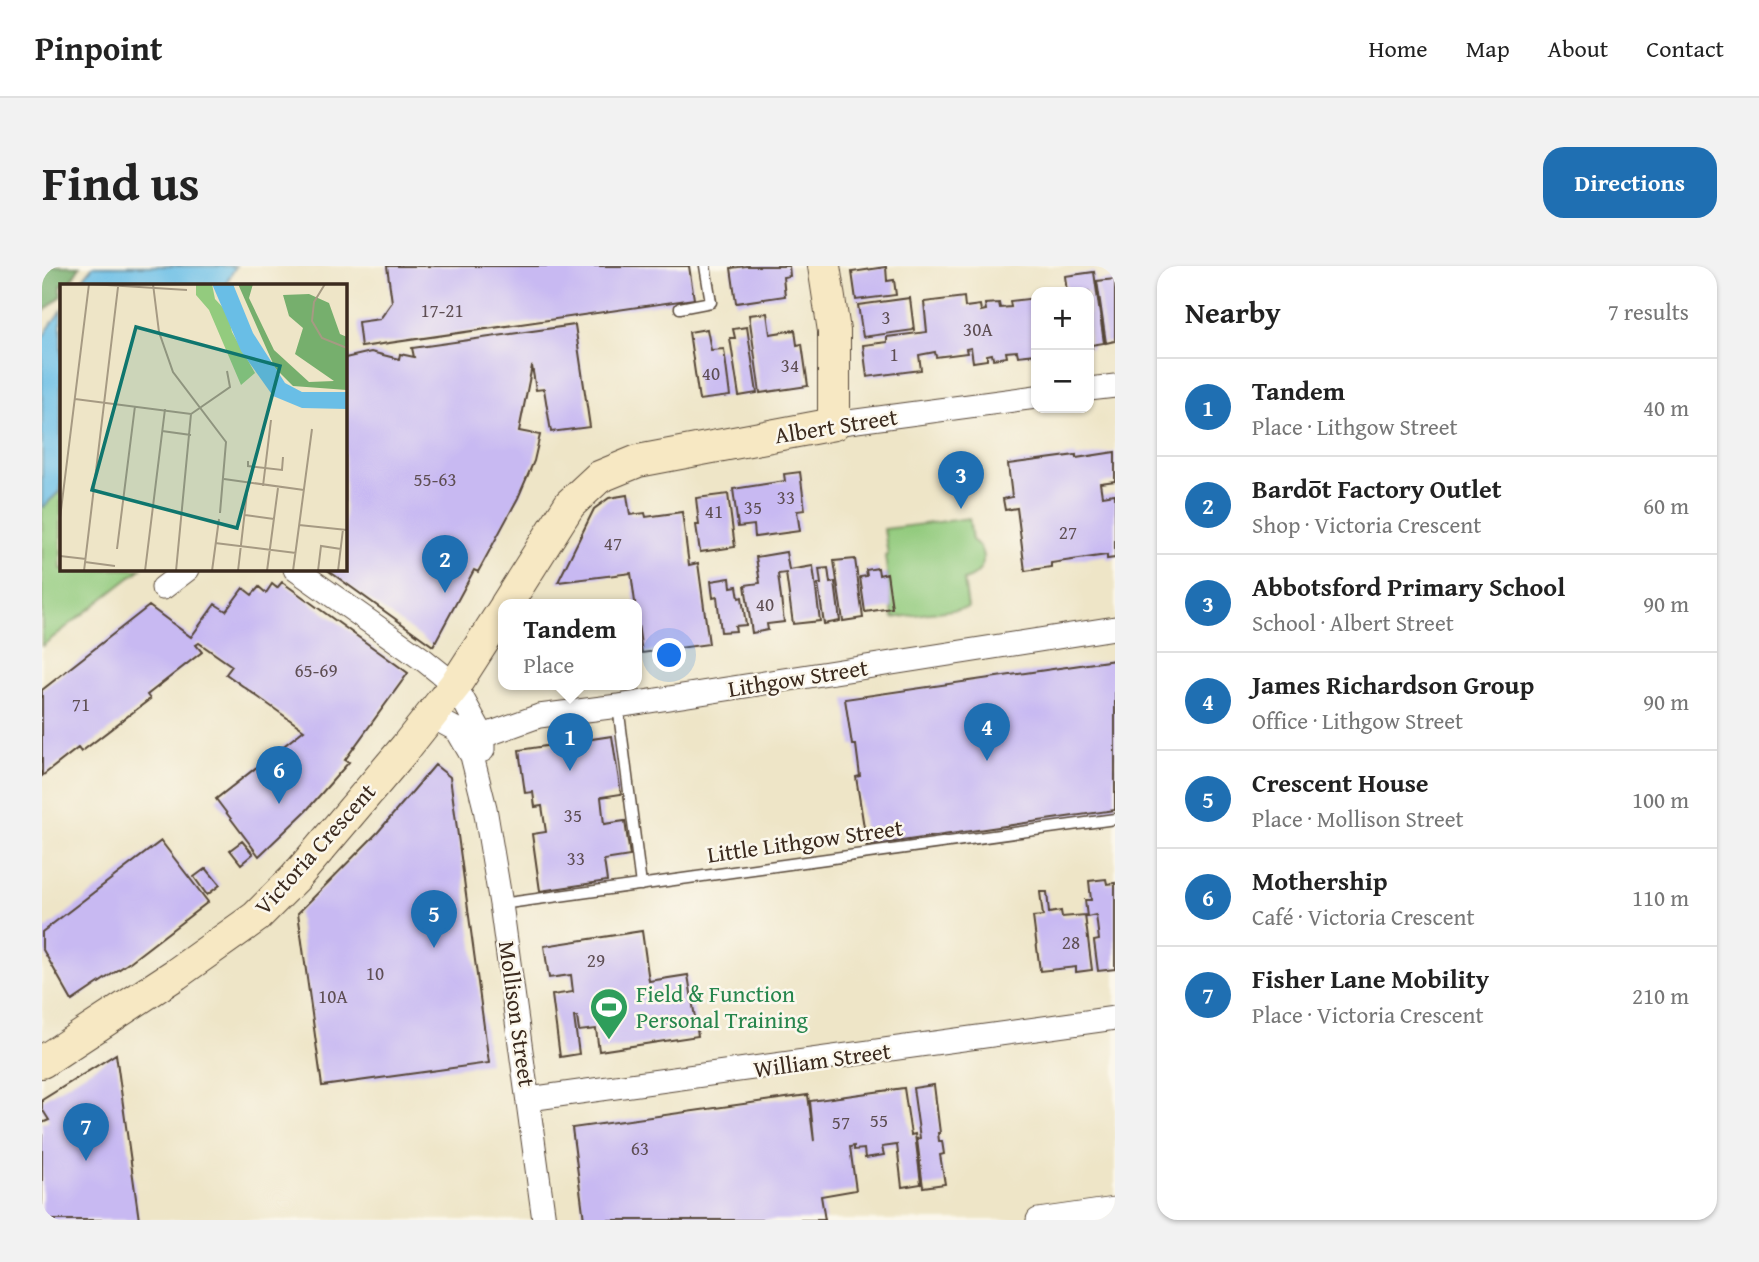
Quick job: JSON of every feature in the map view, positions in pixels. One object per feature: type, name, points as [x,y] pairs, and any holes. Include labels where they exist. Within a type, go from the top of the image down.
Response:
[{"type":"street","points":[[828,267],[834,331],[834,424]]},
{"type":"street","points":[[1094,388],[1115,386]]},
{"type":"street","name":"Albert Street","points":[[638,461],[834,424],[1031,398]]},
{"type":"street","name":"Victoria Crescent","points":[[510,599],[570,504],[598,477],[638,461]]},
{"type":"street","points":[[163,588],[187,570]]},
{"type":"street","points":[[296,570],[455,685]]},
{"type":"street","name":"Victoria Crescent","points":[[42,1062],[176,974],[256,917],[295,878],[431,716],[455,685],[498,618]]},
{"type":"street","name":"Lithgow Street","points":[[483,736],[539,716],[1115,628]]},
{"type":"street","name":"Mollison Street","points":[[455,685],[483,736],[485,808]]},
{"type":"street","name":"Mollison Street","points":[[431,716],[457,730],[472,756],[485,808],[529,1099],[544,1220]]},
{"type":"street","name":"William Street","points":[[529,1099],[1115,1018]]},
{"type":"street","points":[[1038,1220],[1115,1209]]},
{"type":"lane","points":[[680,308],[711,302],[705,266]]},
{"type":"lane","points":[[618,706],[641,884]]},
{"type":"lane","name":"Little Lithgow Street","points":[[501,904],[1115,819]]},
{"type":"green space","points":[[42,266],[80,266],[69,284],[60,284],[60,297],[42,313]]},
{"type":"green space","points":[[60,491],[60,570],[140,570],[42,646],[42,508]]},
{"type":"green space","points":[[969,518],[972,540],[981,551],[983,563],[977,573],[964,580],[968,608],[893,618],[884,529]]},
{"type":"water","points":[[93,266],[236,266],[226,284],[79,284]]},
{"type":"water","points":[[60,311],[60,491],[42,508],[42,338]]},
{"type":"building","points":[[387,266],[689,266],[694,299],[361,347],[358,322],[380,319],[392,302]]},
{"type":"building","points":[[789,266],[790,276],[783,277],[785,296],[736,303],[731,268]]},
{"type":"building","points":[[886,267],[887,281],[894,280],[896,295],[856,300],[852,272]]},
{"type":"building","points":[[1094,272],[1104,343],[1094,345],[1094,287],[1066,287],[1065,276]]},
{"type":"building","points":[[1115,279],[1115,341],[1106,343],[1097,281]]},
{"type":"building","points":[[964,297],[965,307],[980,305],[981,311],[986,310],[985,304],[999,303],[1000,308],[1011,307],[1010,301],[1031,299],[1031,355],[1018,356],[1017,351],[1006,352],[1007,357],[993,359],[992,354],[987,355],[987,360],[973,362],[971,348],[966,349],[967,353],[936,357],[935,352],[919,355],[921,370],[867,377],[863,345],[887,342],[887,337],[927,332],[924,302]]},
{"type":"building","points":[[910,298],[914,330],[863,337],[858,305]]},
{"type":"building","points":[[767,313],[770,334],[795,330],[797,345],[802,344],[808,386],[760,393],[749,315]]},
{"type":"building","points":[[575,325],[590,427],[551,432],[544,389],[536,390],[532,366],[519,431],[540,435],[534,461],[518,498],[478,572],[474,570],[433,646],[327,570],[346,570],[346,358],[371,352],[399,359],[400,354],[414,357],[412,348]]},
{"type":"building","points":[[747,327],[757,393],[739,396],[730,338],[735,338],[733,329]]},
{"type":"building","points":[[707,329],[711,350],[724,349],[730,396],[699,400],[689,332]]},
{"type":"building","points":[[1115,452],[1115,481],[1100,483],[1102,496],[1115,494],[1115,558],[1107,559],[1107,555],[1051,563],[1051,567],[1025,571],[1017,508],[1005,510],[1003,499],[1012,497],[1008,464]]},
{"type":"building","points":[[800,472],[805,510],[797,511],[800,531],[755,537],[754,525],[738,527],[733,489],[785,481],[784,474]]},
{"type":"building","points":[[728,494],[735,547],[700,552],[696,498]]},
{"type":"building","points":[[627,495],[630,515],[645,513],[646,517],[682,512],[689,565],[698,563],[709,644],[642,653],[642,599],[635,599],[631,573],[558,582],[594,509],[609,498]]},
{"type":"building","points":[[786,552],[789,570],[813,566],[820,621],[793,624],[786,573],[778,574],[784,622],[767,624],[768,630],[752,633],[745,585],[760,583],[756,557]]},
{"type":"building","points":[[855,559],[863,618],[843,621],[834,561]]},
{"type":"building","points":[[828,568],[830,583],[835,582],[840,621],[824,624],[818,584],[821,584],[819,569]]},
{"type":"building","points":[[878,568],[879,575],[887,573],[892,608],[865,612],[860,577],[867,576],[866,570]]},
{"type":"building","points":[[730,578],[731,587],[737,586],[739,598],[742,597],[746,625],[735,626],[736,631],[721,632],[717,597],[713,598],[711,581]]},
{"type":"building","points":[[282,582],[408,673],[345,760],[349,762],[306,811],[259,856],[216,799],[304,730],[226,674],[232,666],[199,643],[196,645],[202,652],[147,695],[150,699],[81,752],[78,748],[42,776],[42,690],[149,606],[191,637],[215,604],[226,611],[243,588],[252,595],[259,587],[266,593],[272,584],[277,588]]},
{"type":"building","points":[[1115,660],[1115,810],[867,846],[856,777],[860,776],[856,745],[852,745],[845,699]]},
{"type":"building","points":[[612,736],[621,794],[601,797],[604,824],[625,821],[630,856],[604,860],[607,881],[540,891],[532,834],[546,832],[542,806],[535,807],[533,792],[525,793],[519,750]]},
{"type":"building","points":[[435,765],[450,777],[489,1063],[322,1086],[298,913],[378,832]]},
{"type":"building","points":[[161,841],[208,902],[130,962],[72,1001],[42,948],[42,932]]},
{"type":"building","points":[[242,841],[253,854],[241,864],[230,850]]},
{"type":"building","points":[[206,868],[220,885],[207,895],[194,877]]},
{"type":"building","points":[[1106,879],[1107,884],[1115,883],[1115,969],[1098,971],[1094,941],[1099,940],[1096,915],[1087,917],[1085,900],[1091,900],[1089,881]]},
{"type":"building","points":[[1040,892],[1047,892],[1049,913],[1061,911],[1062,917],[1085,915],[1092,970],[1076,972],[1076,967],[1040,971],[1033,917],[1043,916]]},
{"type":"building","points":[[642,931],[649,981],[688,975],[698,1036],[599,1051],[596,1029],[579,1031],[577,1017],[574,1017],[579,1054],[560,1057],[552,995],[573,992],[571,975],[549,978],[544,946]]},
{"type":"building","points":[[116,1054],[139,1220],[42,1220],[42,1123],[49,1120],[42,1109],[42,1100]]},
{"type":"building","points":[[934,1085],[939,1141],[942,1141],[944,1154],[940,1155],[945,1184],[923,1187],[913,1088]]},
{"type":"building","points":[[904,1088],[911,1135],[915,1134],[921,1184],[902,1187],[897,1145],[882,1147],[884,1155],[865,1158],[864,1149],[854,1150],[854,1146],[850,1147],[856,1190],[821,1196],[825,1220],[584,1220],[572,1128],[808,1095],[814,1141],[810,1101]]},
{"type":"place","name":"Abbotsford Primary School","points":[[961,509]]},
{"type":"place","name":"Bardōt Factory Outlet","points":[[445,593]]},
{"type":"place","name":"James Richardson Group","points":[[987,761]]},
{"type":"place","name":"Tandem","points":[[570,771]]},
{"type":"place","name":"Mothership","points":[[279,804]]},
{"type":"place","name":"Crescent House","points":[[434,948]]},
{"type":"place","name":"Field & Function Personal Training","points":[[609,1041]]},
{"type":"place","name":"Fisher Lane Mobility","points":[[86,1161]]}]
